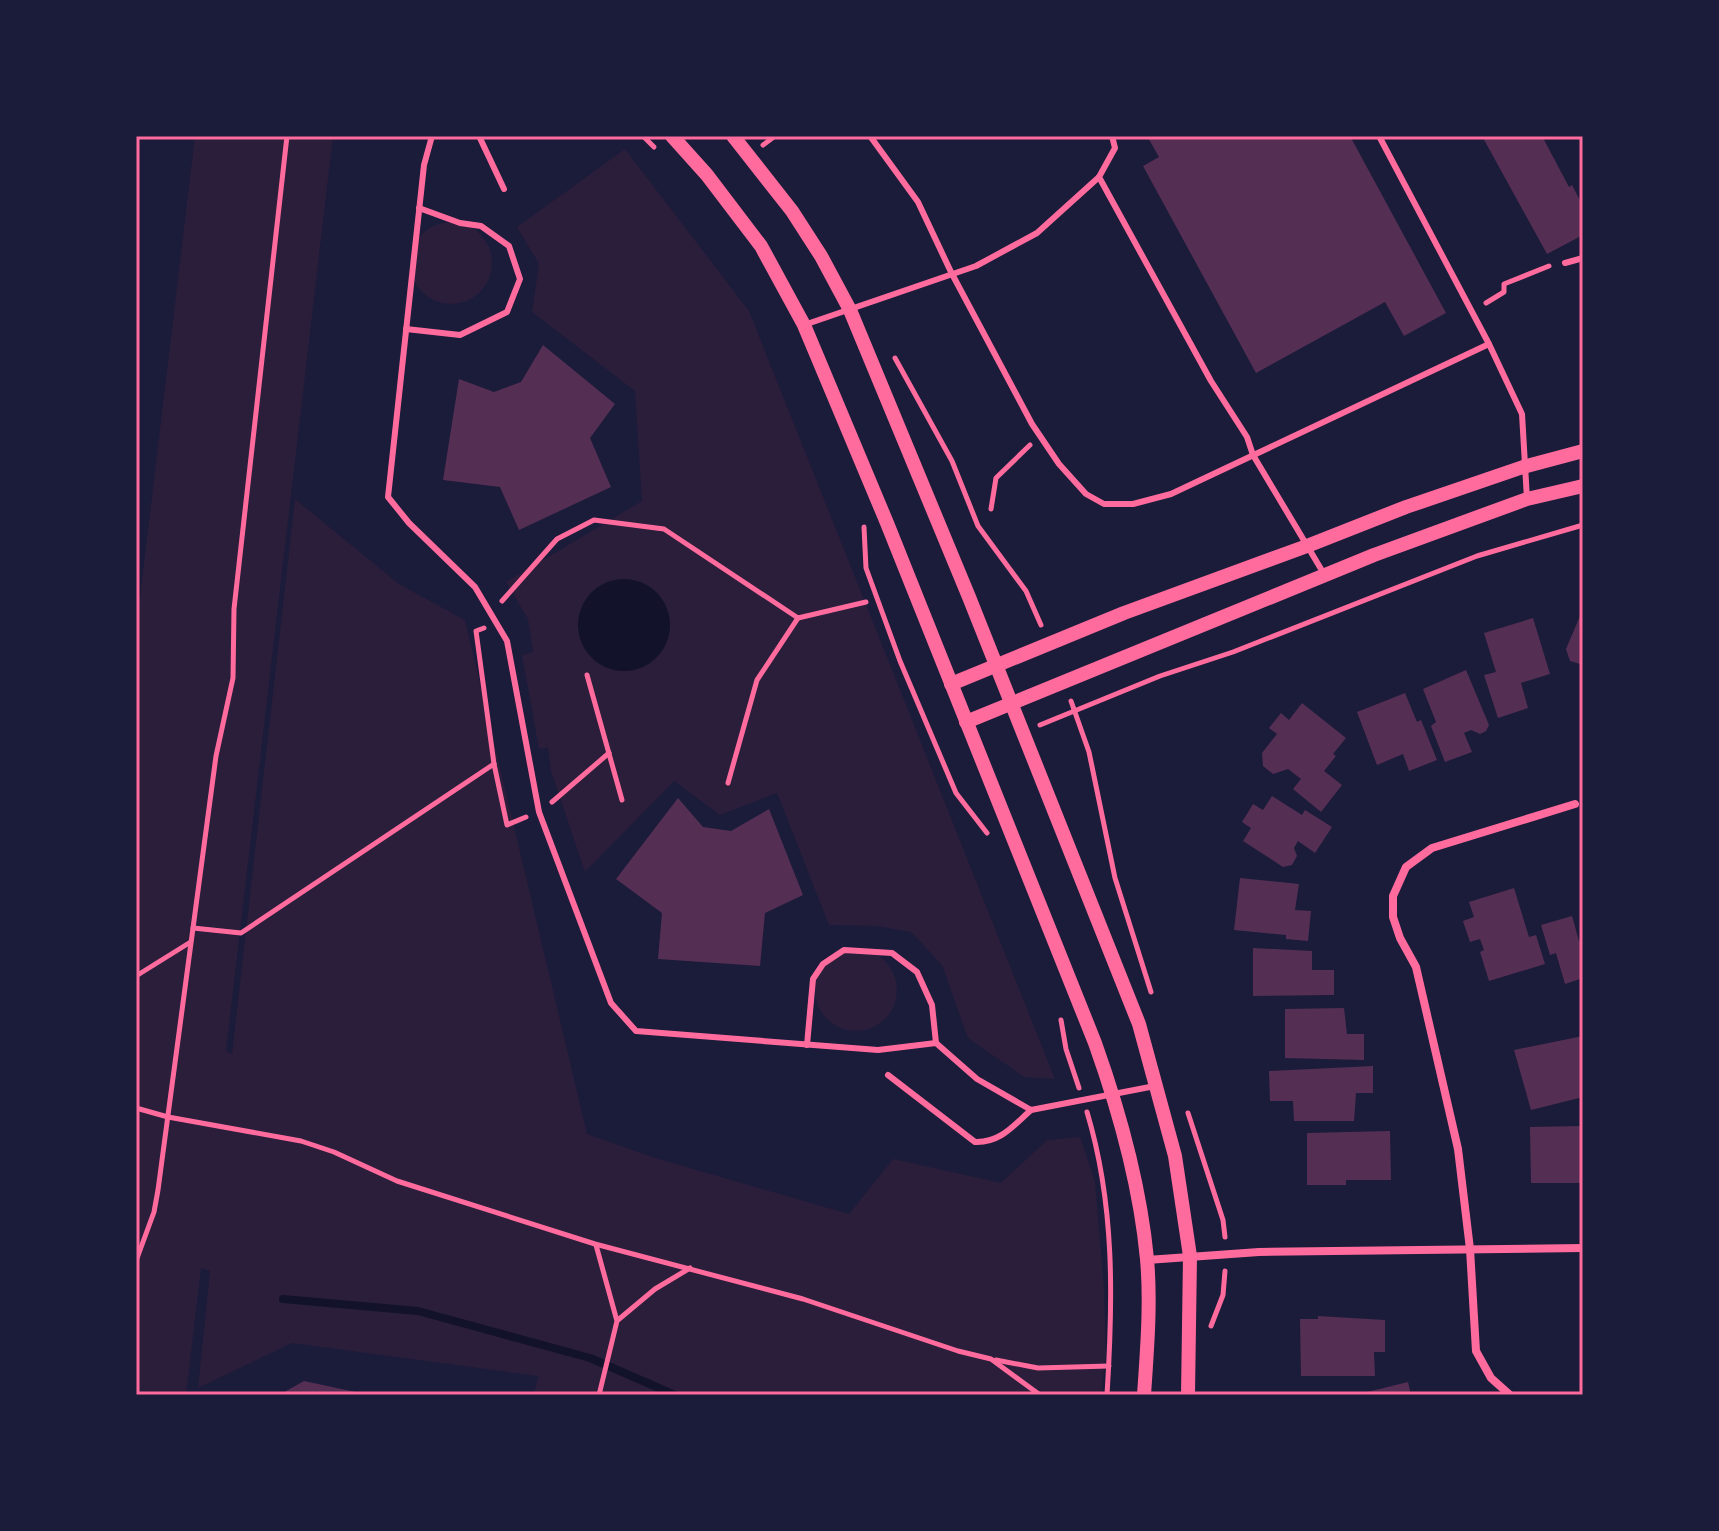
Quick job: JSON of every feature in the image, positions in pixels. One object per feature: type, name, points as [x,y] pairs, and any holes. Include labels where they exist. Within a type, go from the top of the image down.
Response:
[{"type":"street","points":[[733,136],[792,211],[850,310],[1139,1024],[1175,1156],[1190,1256],[1188,1395]]},
{"type":"street","points":[[674,137],[761,246],[804,325],[937,646],[1095,1043],[1113,1094],[1133,1173],[1147,1260],[1144,1395]]},
{"type":"street","points":[[951,684],[1124,613],[1406,507],[1523,467],[1583,451]]},
{"type":"street","points":[[966,722],[1324,574],[1527,499],[1583,486]]},
{"type":"street","points":[[1510,1395],[1491,1378],[1476,1351],[1470,1249],[1458,1149],[1416,967],[1400,938],[1393,917],[1393,896],[1406,867],[1432,848],[1575,804]]},
{"type":"street","points":[[1147,1260],[1259,1252],[1583,1248]]},
{"type":"lane","points":[[432,136],[424,165],[388,497],[409,523],[475,587],[507,641],[539,812],[611,1003],[636,1031],[878,1050],[936,1043]]},
{"type":"lane","points":[[479,136],[504,189]]},
{"type":"lane","points":[[870,136],[918,202],[951,272],[1039,435],[1059,464],[1086,494],[1104,504],[1133,504],[1171,494],[1489,344]]},
{"type":"lane","points":[[804,325],[951,272],[976,266],[1037,233],[1099,177],[1115,148],[1112,136]]},
{"type":"lane","points":[[1379,136],[1489,344],[1522,414],[1527,499]]},
{"type":"lane","points":[[1099,177],[1211,381],[1247,437],[1253,455],[1324,574]]},
{"type":"lane","points":[[406,329],[460,335],[507,312],[520,279],[509,246],[481,226],[460,223],[419,208]]},
{"type":"lane","points":[[1565,263],[1583,258]]},
{"type":"lane","points":[[807,1045],[813,979],[823,964],[844,950],[892,953],[917,972],[932,1005],[936,1043],[977,1079],[1031,1110]]},
{"type":"lane","points":[[888,1075],[975,1142],[988,1143],[1003,1136],[1031,1110],[1157,1085]]},
{"type":"path","points":[[136,1261],[154,1212],[216,756],[233,678],[234,609],[287,136]]},
{"type":"path","points":[[643,136],[661,154]]},
{"type":"path","points":[[761,136],[767,143]]},
{"type":"path","points":[[1472,311],[1504,292],[1504,284],[1559,262],[1565,263]]},
{"type":"path","points":[[892,353],[952,461],[978,526],[1026,591],[1042,629]]},
{"type":"path","points":[[991,509],[996,478],[1039,435]]},
{"type":"path","points":[[491,613],[557,539],[594,520],[664,529],[798,618]]},
{"type":"path","points":[[863,524],[870,582],[956,793],[990,840]]},
{"type":"path","points":[[1055,719],[1477,556],[1583,525]]},
{"type":"path","points":[[728,783],[757,680],[798,618],[866,602]]},
{"type":"path","points":[[496,623],[476,631],[494,764],[507,825],[539,812],[609,753]]},
{"type":"path","points":[[587,675],[622,800]]},
{"type":"path","points":[[1075,711],[1089,752],[1115,878],[1152,993]]},
{"type":"path","points":[[943,762],[952,759]]},
{"type":"path","points":[[193,928],[241,933],[494,764]]},
{"type":"path","points":[[136,976],[191,942]]},
{"type":"path","points":[[1057,1008],[1066,1049],[1092,1129],[1108,1214],[1111,1291],[1107,1395]]},
{"type":"path","points":[[1185,1103],[1225,1233]]},
{"type":"path","points":[[136,1108],[168,1117],[301,1141],[334,1152],[397,1181],[595,1244],[803,1299],[958,1351],[1038,1368],[1109,1366]]},
{"type":"path","points":[[595,1244],[617,1321],[599,1395]]},
{"type":"path","points":[[617,1321],[655,1289],[690,1268]]},
{"type":"path","points":[[1211,1328],[1223,1295],[1225,1278]]},
{"type":"path","points":[[991,1359],[1040,1395]]},
{"type":"shaded area","points":[[195,136],[333,136],[226,1051],[232,1054],[295,499],[399,584],[465,620],[587,1134],[652,1157],[849,1214],[893,1159],[1001,1183],[1047,1140],[1080,1137],[1095,1182],[1104,1288],[1106,1355],[1101,1395],[639,1395],[628,1391],[627,1395],[534,1395],[538,1376],[292,1343],[198,1388],[210,1271],[201,1268],[186,1395],[136,1395],[136,631]]},
{"type":"shaded area","points":[[625,149],[749,311],[1055,1079],[1024,1077],[968,1038],[942,965],[911,932],[877,926],[829,925],[777,793],[720,815],[674,781],[585,872],[551,771],[548,748],[539,749],[522,655],[533,652],[528,619],[506,582],[642,501],[635,391],[532,312],[539,264],[517,227]]},
{"type":"shaded area","points":[[451,222],[467,225],[480,234],[489,247],[492,263],[489,279],[480,292],[467,301],[451,304],[435,301],[422,292],[413,279],[410,263],[413,247],[422,234],[435,225]]},
{"type":"shaded area","points":[[624,579],[642,582],[657,592],[667,607],[670,625],[667,643],[657,658],[642,668],[624,671],[606,668],[591,658],[581,643],[578,625],[581,607],[591,592],[606,582]]},
{"type":"shaded area","points":[[856,949],[872,952],[885,961],[894,974],[897,990],[894,1006],[885,1019],[872,1028],[856,1031],[840,1028],[827,1019],[818,1006],[815,990],[818,974],[827,961],[840,952]]},
{"type":"building","points":[[1147,136],[1350,136],[1446,313],[1404,336],[1385,302],[1256,373],[1143,166],[1159,157]]},
{"type":"building","points":[[1482,136],[1542,136],[1569,187],[1572,185],[1583,206],[1583,235],[1547,254]]},
{"type":"building","points":[[543,345],[615,404],[590,438],[611,487],[519,530],[500,487],[443,480],[459,379],[494,392],[521,382]]},
{"type":"building","points":[[1583,609],[1583,665],[1570,661],[1566,649]]},
{"type":"building","points":[[1533,618],[1550,674],[1521,683],[1528,708],[1498,718],[1484,675],[1496,672],[1484,633]]},
{"type":"building","points":[[1466,670],[1489,725],[1480,734],[1471,730],[1464,733],[1472,752],[1445,762],[1431,726],[1436,722],[1423,689]]},
{"type":"building","points":[[1405,693],[1417,722],[1421,720],[1437,760],[1409,771],[1403,754],[1377,765],[1357,712]]},
{"type":"building","points":[[1302,703],[1346,738],[1324,771],[1342,785],[1321,812],[1293,789],[1301,779],[1288,769],[1273,774],[1263,766],[1262,753],[1277,734],[1269,728],[1281,713],[1289,720]]},
{"type":"building","points":[[1272,796],[1302,815],[1305,810],[1332,827],[1315,853],[1298,841],[1294,848],[1297,856],[1292,865],[1283,867],[1243,841],[1251,828],[1242,822],[1253,804],[1263,810]]},
{"type":"building","points":[[678,798],[703,827],[731,831],[769,809],[803,895],[765,913],[760,966],[658,959],[662,913],[616,879]]},
{"type":"building","points":[[1240,878],[1299,884],[1295,910],[1311,911],[1308,941],[1286,939],[1286,935],[1234,930]]},
{"type":"building","points":[[1514,888],[1529,937],[1536,935],[1545,964],[1489,981],[1480,952],[1484,950],[1480,939],[1470,942],[1463,921],[1474,917],[1469,902]]},
{"type":"building","points":[[1572,916],[1579,941],[1583,939],[1583,978],[1565,984],[1556,953],[1550,955],[1541,925]]},
{"type":"building","points":[[1253,948],[1312,951],[1312,970],[1334,970],[1334,995],[1253,996]]},
{"type":"building","points":[[1344,1008],[1347,1034],[1364,1034],[1364,1060],[1285,1058],[1285,1009]]},
{"type":"building","points":[[1583,1036],[1583,1097],[1531,1110],[1514,1050]]},
{"type":"building","points":[[1373,1066],[1373,1093],[1356,1093],[1354,1121],[1294,1121],[1293,1101],[1270,1101],[1269,1071]]},
{"type":"building","points":[[1583,1126],[1583,1183],[1531,1183],[1530,1127]]},
{"type":"building","points":[[1390,1131],[1391,1180],[1346,1180],[1346,1185],[1307,1185],[1307,1133]]},
{"type":"building","points":[[1318,1316],[1385,1320],[1385,1352],[1374,1352],[1375,1376],[1301,1376],[1300,1319],[1318,1319]]},
{"type":"building","points":[[304,1381],[365,1394],[365,1395],[279,1395]]},
{"type":"building","points":[[1408,1382],[1411,1395],[1359,1395],[1359,1394]]},
{"type":"waterway","points":[[283,1299],[418,1311],[590,1358],[675,1395]]}]
